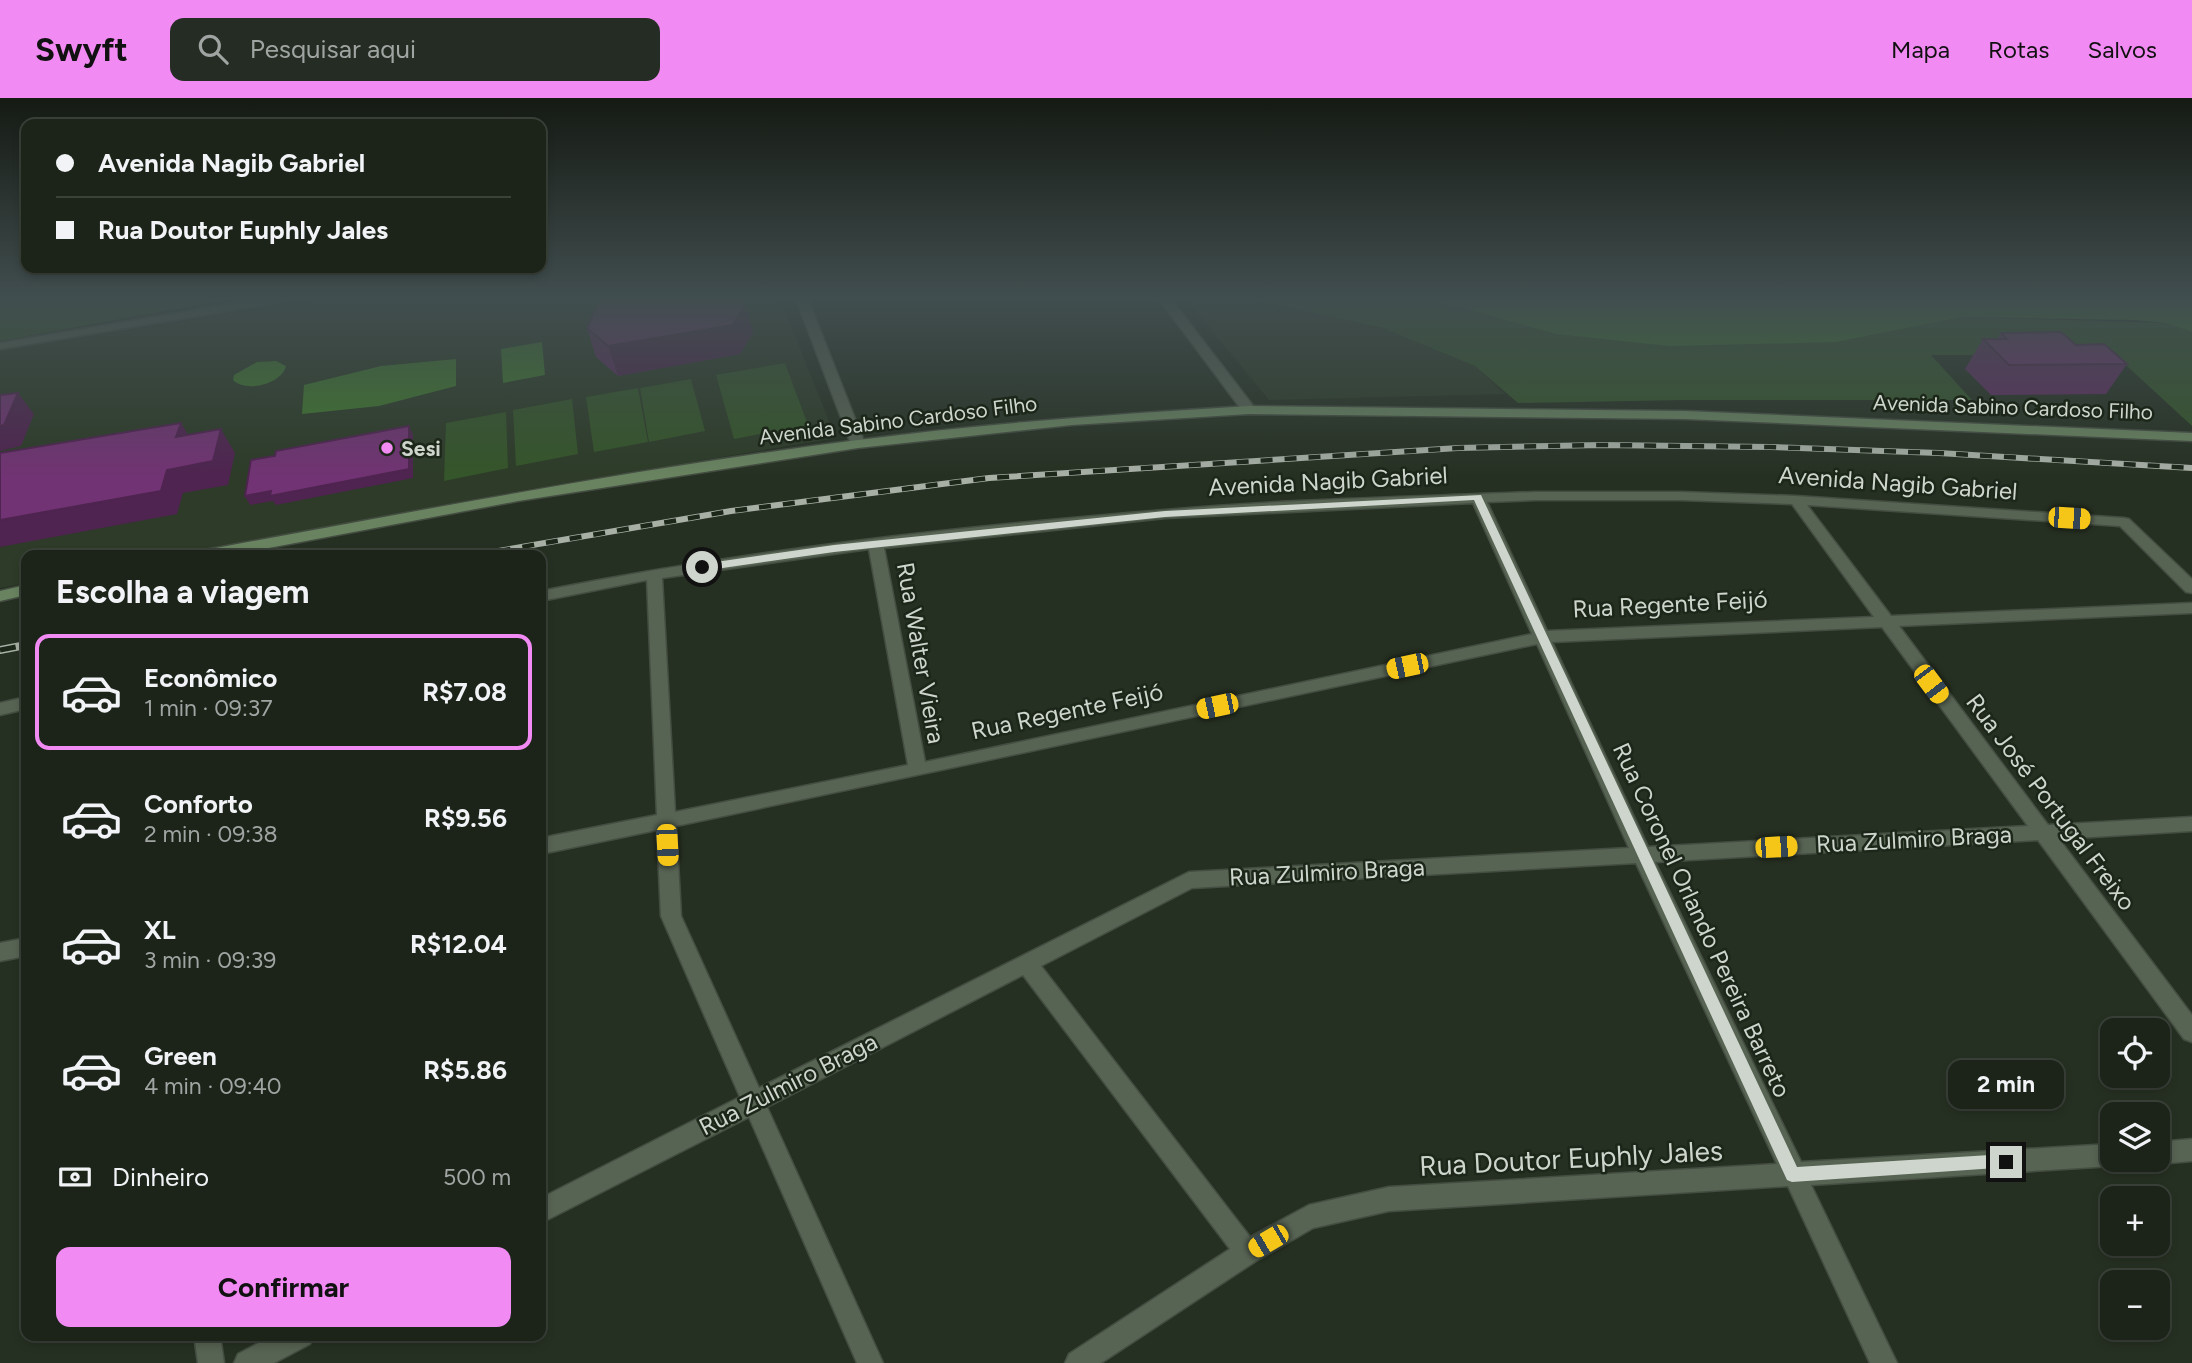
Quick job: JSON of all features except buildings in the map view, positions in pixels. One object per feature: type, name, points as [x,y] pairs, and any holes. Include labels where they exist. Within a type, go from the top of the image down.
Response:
[{"type":"main road","name":"Avenida Sabino Cardoso Filho","points":[[232,550],[518,497],[858,443],[1072,421],[1249,410],[1685,415],[2192,437]]},
{"type":"main road","points":[[0,596],[21,591]]},
{"type":"street","points":[[825,358],[858,443]]},
{"type":"street","points":[[1210,358],[1249,410]]},
{"type":"street","name":"Avenida Nagib Gabriel","points":[[546,595],[654,575],[822,550],[1165,514],[1477,497],[1668,496],[1796,500],[2124,522],[2192,588]]},
{"type":"street","name":"Rua Coronel Orlando Pereira Barreto","points":[[1477,497],[1792,1175],[1884,1363]]},
{"type":"street","name":"Rua José Portugal Freixo","points":[[1796,500],[2192,1032]]},
{"type":"street","name":"Rua Walter Vieira","points":[[876,545],[918,770]]},
{"type":"street","points":[[654,575],[671,916],[870,1363]]},
{"type":"street","name":"Rua Regente Feijó","points":[[546,844],[918,770],[1543,637],[2192,608]]},
{"type":"street","points":[[0,709],[21,705]]},
{"type":"street","name":"Rua Zulmiro Braga","points":[[546,1208],[1189,880],[2192,824]]},
{"type":"street","points":[[0,952],[21,948]]},
{"type":"street","points":[[1026,962],[1247,1252]]},
{"type":"street","points":[[2170,1152],[2192,1150]]},
{"type":"street","name":"Rua Doutor Euphly Jales","points":[[1078,1363],[1247,1252],[1309,1217],[1389,1199],[2100,1156]]},
{"type":"street","points":[[208,1341],[211,1363]]},
{"type":"street","points":[[247,1363],[289,1341]]},
{"type":"shaded area","name":"Sesi","points":[[0,358],[804,358],[836,438],[518,491],[206,550],[21,550],[21,584],[0,588]]},
{"type":"shaded area","points":[[502,358],[543,358],[545,375],[503,383]]},
{"type":"shaded area","points":[[1235,358],[1456,358],[1475,366],[1505,394],[1269,400]]},
{"type":"shaded area","points":[[1456,358],[1934,358],[1972,400],[1518,403],[1475,366]]},
{"type":"shaded area","points":[[2118,358],[2192,358],[2192,426]]},
{"type":"shaded area","points":[[456,359],[456,386],[379,406],[302,414],[304,385],[381,366]]},
{"type":"shaded area","points":[[276,361],[286,366],[278,378],[271,382],[246,386],[233,380],[234,375],[257,362]]},
{"type":"shaded area","points":[[785,363],[808,425],[734,439],[716,375]]},
{"type":"shaded area","points":[[691,379],[705,431],[649,442],[640,388]]},
{"type":"shaded area","points":[[638,388],[648,442],[594,452],[586,397]]},
{"type":"shaded area","points":[[572,399],[578,454],[516,466],[513,410]]},
{"type":"shaded area","points":[[506,412],[508,468],[444,481],[446,423]]},
{"type":"railway","points":[[504,550],[731,511],[989,478],[1458,448],[1601,445],[1770,447],[1939,453],[2192,468]]},
{"type":"railway","points":[[0,650],[21,646]]},
{"type":"place","name":"Sesi","points":[[387,448]]},
{"type":"route","points":[[702,567],[834,548],[1165,514],[1477,497],[1792,1175],[2006,1162]]}]
